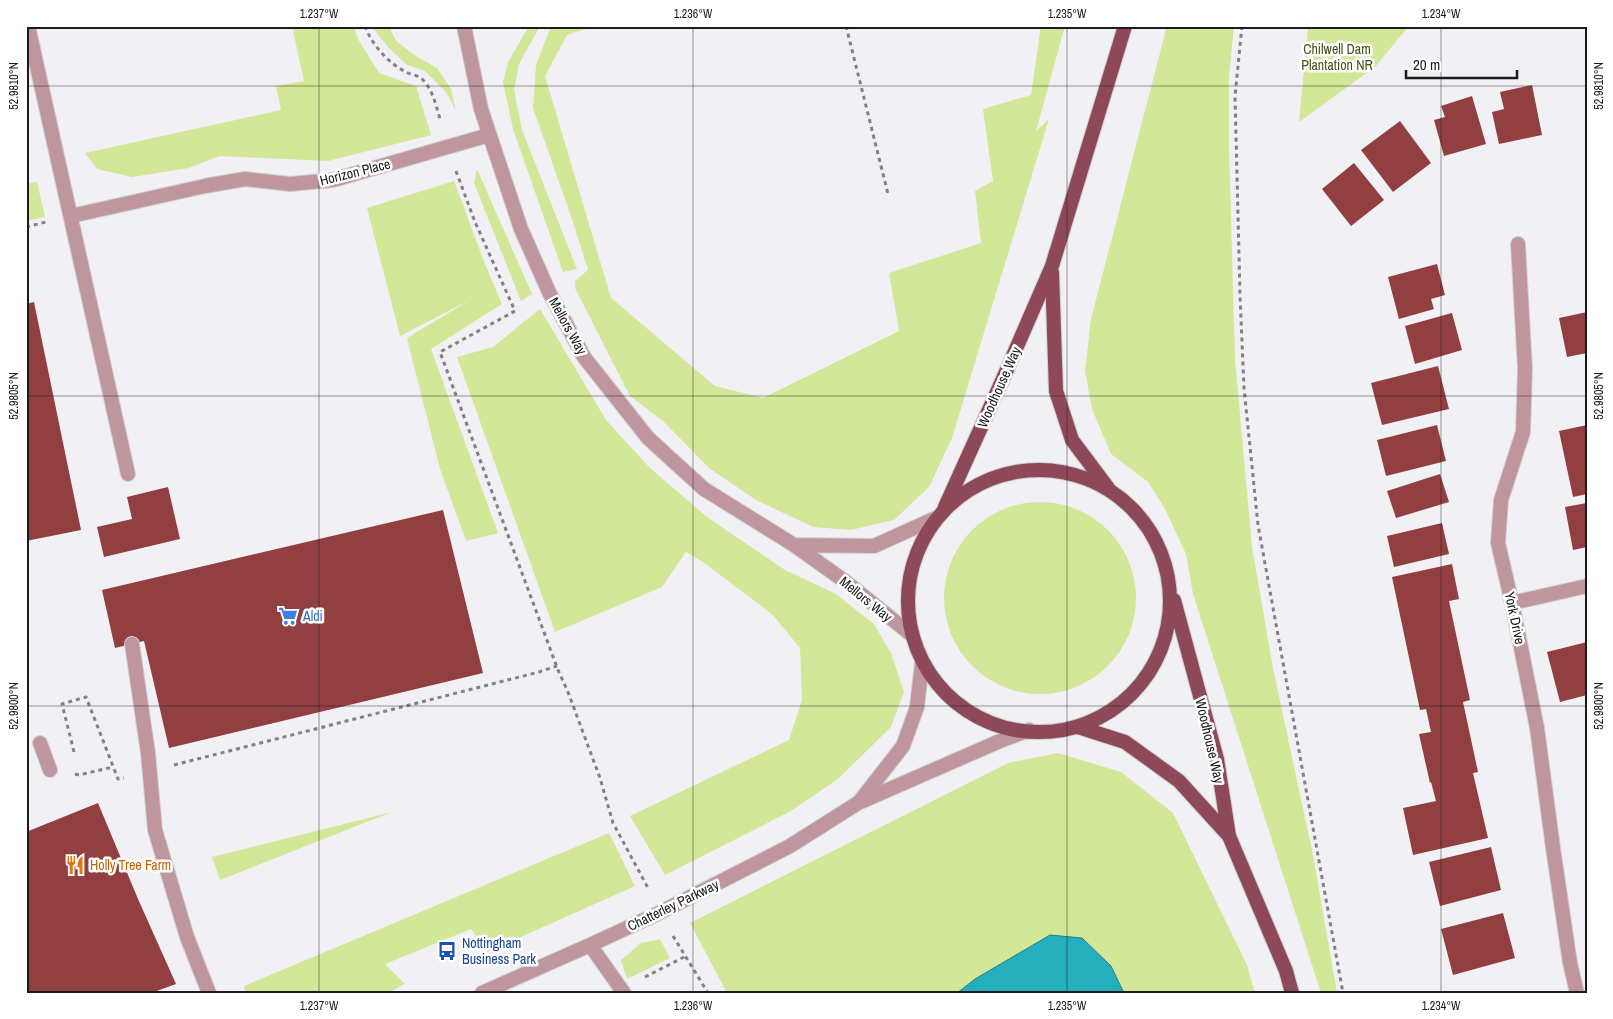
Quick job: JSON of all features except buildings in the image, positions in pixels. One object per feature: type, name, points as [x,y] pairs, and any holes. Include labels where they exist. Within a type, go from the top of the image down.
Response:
[{"type":"main road","name":"Woodhouse Way","points":[[1125,26],[1052,266],[998,390],[941,513],[919,546],[909,579],[908,604],[913,636],[922,663],[944,692],[964,709],[989,722],[1029,730],[1052,732],[1078,727],[1126,742],[1179,781],[1230,836]]},
{"type":"main road","name":"Woodhouse Way","points":[[1052,266],[1056,391],[1072,440],[1109,489],[1128,503],[1146,524],[1159,546],[1217,759],[1230,836],[1286,971],[1292,993]]},
{"type":"main road","points":[[941,513],[986,480],[1024,470],[1049,469],[1076,474],[1109,489]]},
{"type":"main road","points":[[1078,727],[1111,712],[1132,694],[1154,665],[1168,629],[1171,590]]},
{"type":"street","points":[[28,26],[128,474]]},
{"type":"street","name":"Mellors Way","points":[[464,26],[488,135],[521,229],[549,292],[584,357],[648,438],[704,489],[794,545],[846,582],[913,636]]},
{"type":"street","name":"Horizon Place","points":[[71,216],[245,179],[290,184],[332,180],[488,135]]},
{"type":"street","name":"York Drive","points":[[1518,244],[1525,369],[1523,432],[1501,500],[1498,543],[1537,728],[1568,954],[1577,993]]},
{"type":"street","points":[[794,545],[874,546],[941,513]]},
{"type":"street","points":[[1512,603],[1587,586]]},
{"type":"street","points":[[132,644],[150,772],[155,830],[187,937],[209,993]]},
{"type":"street","points":[[858,803],[903,746],[917,707],[922,663]]},
{"type":"street","points":[[858,803],[1029,730]]},
{"type":"street","points":[[40,743],[50,770]]},
{"type":"street","name":"Chatterley Parkway","points":[[482,993],[590,945],[790,846],[858,803]]},
{"type":"street","points":[[590,945],[623,991]]},
{"type":"path","points":[[846,26],[888,194]]},
{"type":"path","points":[[1242,26],[1236,96],[1240,295],[1244,388],[1258,525],[1343,993]]},
{"type":"path","points":[[515,311],[440,352],[600,778],[613,823],[644,879]]},
{"type":"path","points":[[76,758],[62,704],[86,698],[118,779],[557,666]]},
{"type":"path","points":[[77,767],[79,775],[113,767]]},
{"type":"path","points":[[670,932],[708,993]]},
{"type":"path","points":[[623,991],[684,956]]},
{"type":"green space","points":[[292,26],[354,26],[358,39],[379,73],[416,86],[431,135],[328,161],[220,156],[189,168],[132,177],[97,169],[85,153],[281,110],[276,86],[304,81]]},
{"type":"green space","points":[[371,26],[389,26],[396,41],[416,56],[437,68],[451,89],[456,111],[446,92],[425,71],[407,65],[388,47]]},
{"type":"green space","points":[[529,26],[540,26],[519,64],[514,90],[522,130],[577,269],[563,272],[513,129],[503,82],[508,62]]},
{"type":"green space","points":[[551,26],[594,26],[567,35],[545,76],[611,298],[715,386],[763,398],[899,331],[889,273],[981,243],[975,191],[993,181],[983,109],[1031,95],[1041,26],[1065,26],[1036,131],[1049,119],[952,438],[929,487],[894,520],[851,530],[813,527],[756,500],[709,468],[663,421],[630,396],[575,288],[575,281],[588,270],[533,108],[536,65]]},
{"type":"green space","points":[[1167,26],[1234,26],[1229,77],[1229,145],[1235,359],[1252,547],[1273,668],[1313,855],[1337,993],[1321,993],[1193,594],[1186,554],[1164,507],[1148,482],[1111,454],[1092,409],[1085,371],[1091,319]]},
{"type":"green space","name":"Chilwell Dam Plantation NR","points":[[1308,26],[1410,26],[1375,67],[1299,122]]},
{"type":"green space","points":[[477,169],[532,294],[521,301],[474,183]]},
{"type":"green space","points":[[454,181],[502,304],[431,349],[498,533],[466,541],[440,469],[407,338],[470,300],[400,336],[367,208]]},
{"type":"green space","points":[[37,182],[45,217],[26,221],[26,184]]},
{"type":"green space","points":[[540,309],[606,420],[650,468],[707,517],[785,570],[836,594],[874,624],[891,653],[904,692],[891,727],[838,779],[791,811],[665,875],[630,816],[789,740],[802,700],[800,648],[772,614],[703,562],[686,552],[662,587],[555,632],[457,357],[493,347]]},
{"type":"green space","points":[[1040,502],[1059,504],[1077,510],[1108,530],[1128,561],[1134,579],[1136,598],[1134,617],[1128,635],[1108,666],[1077,686],[1059,692],[1040,694],[1021,692],[1003,686],[972,666],[952,635],[946,617],[944,598],[946,579],[952,561],[972,530],[1003,510],[1021,504]]},
{"type":"green space","points":[[1058,753],[1121,772],[1173,813],[1247,965],[1255,993],[727,993],[690,923],[1008,763]]},
{"type":"green space","points":[[392,812],[220,880],[212,857]]},
{"type":"green space","points":[[609,833],[635,886],[487,952],[471,929],[385,964],[405,984],[388,993],[246,993],[244,986]]},
{"type":"green space","points":[[660,939],[670,958],[627,979],[621,960],[641,943]]},
{"type":"water","points":[[1050,935],[1082,938],[1111,966],[1124,993],[957,993],[975,979]]},
{"type":"place","name":"Aldi","points":[[288,616]]},
{"type":"place","name":"Holly Tree Farm","points":[[75,865]]},
{"type":"place","name":"Nottingham Business Park","points":[[447,951]]}]
